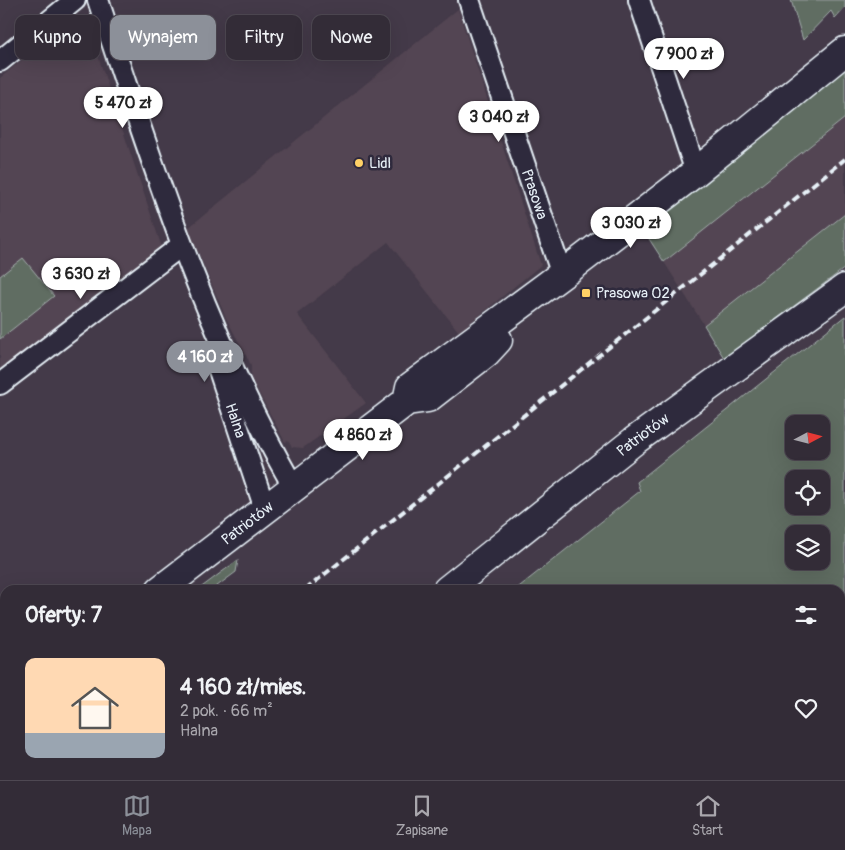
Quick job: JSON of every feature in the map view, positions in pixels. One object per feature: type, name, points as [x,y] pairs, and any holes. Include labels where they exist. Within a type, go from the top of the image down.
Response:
[{"type":"main road","name":"Patriotów","points":[[166,585],[293,486],[407,401],[428,398],[486,353],[540,293],[696,172],[845,50]]},
{"type":"main road","name":"Patriotów","points":[[453,585],[634,441],[844,289]]},
{"type":"street","points":[[0,61],[75,0]]},
{"type":"street","name":"Halna","points":[[98,0],[146,146],[182,245],[248,403],[293,486]]},
{"type":"street","name":"Prasowa","points":[[470,0],[562,275]]},
{"type":"street","points":[[639,0],[696,172]]},
{"type":"street","points":[[0,384],[182,245]]},
{"type":"street","name":"Halna","points":[[182,245],[214,354],[265,509]]},
{"type":"shaded area","points":[[458,9],[541,265],[459,332],[388,242],[297,314],[366,403],[303,448],[292,447],[288,441],[285,442],[251,378],[251,365],[226,318],[188,228]]},
{"type":"shaded area","points":[[22,60],[99,60],[163,251],[0,378],[0,78]]},
{"type":"shaded area","points":[[845,118],[845,214],[704,325],[664,262]]},
{"type":"green space","points":[[791,0],[845,0],[845,7],[835,18],[831,11],[803,40]]},
{"type":"green space","points":[[845,69],[845,118],[664,262],[642,228]]},
{"type":"green space","points":[[845,214],[845,268],[724,358],[704,325]]},
{"type":"green space","points":[[23,258],[54,296],[0,339],[0,276]]},
{"type":"green space","points":[[845,316],[845,585],[521,585],[640,491],[637,482]]},
{"type":"green space","points":[[238,560],[236,572],[218,585],[204,585]]},
{"type":"railway","points":[[311,585],[845,159]]},
{"type":"place","name":"Lidl","points":[[359,163]]},
{"type":"place","name":"Prasowa 02","points":[[586,293]]}]
